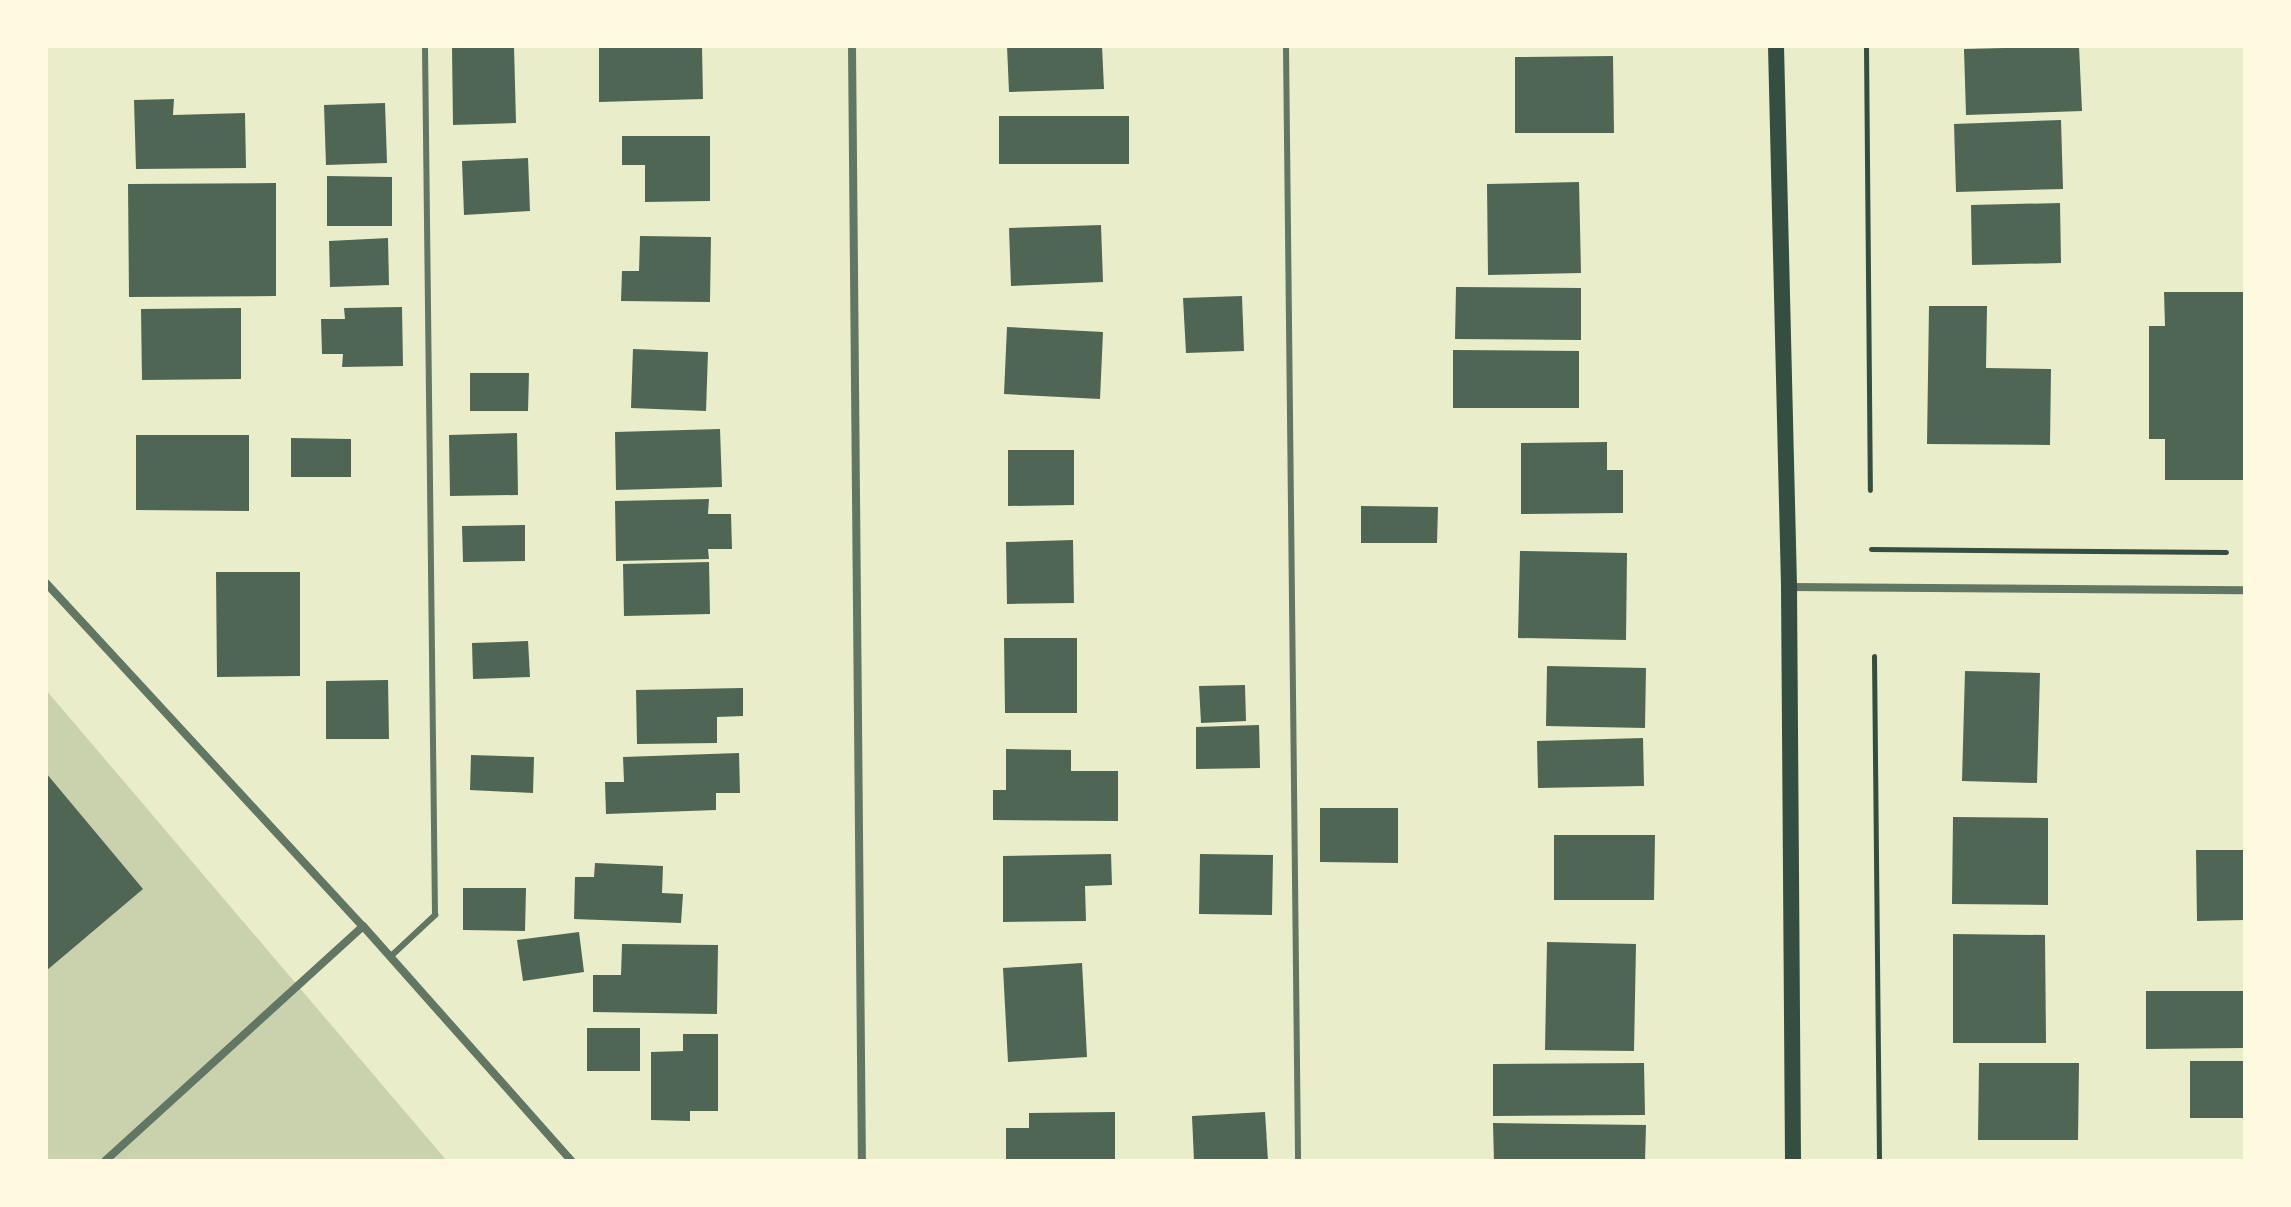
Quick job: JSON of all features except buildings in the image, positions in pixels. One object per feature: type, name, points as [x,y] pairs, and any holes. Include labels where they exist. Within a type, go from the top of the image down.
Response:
[{"type":"main road","points":[[1776,46],[1789,587],[1793,1161]]},
{"type":"street","points":[[852,46],[862,1161]]},
{"type":"street","points":[[46,583],[363,926],[572,1161]]},
{"type":"street","points":[[1789,587],[2245,590]]},
{"type":"street","points":[[105,1161],[363,926]]},
{"type":"lane","points":[[390,957],[435,915],[425,46]]},
{"type":"lane","points":[[1286,46],[1298,1161]]},
{"type":"path","points":[[1866,46],[1870,490]]},
{"type":"path","points":[[1871,549],[2229,552]]},
{"type":"path","points":[[1874,656],[1879,1161]]},
{"type":"green space","points":[[46,690],[447,1161],[46,1161]]}]
